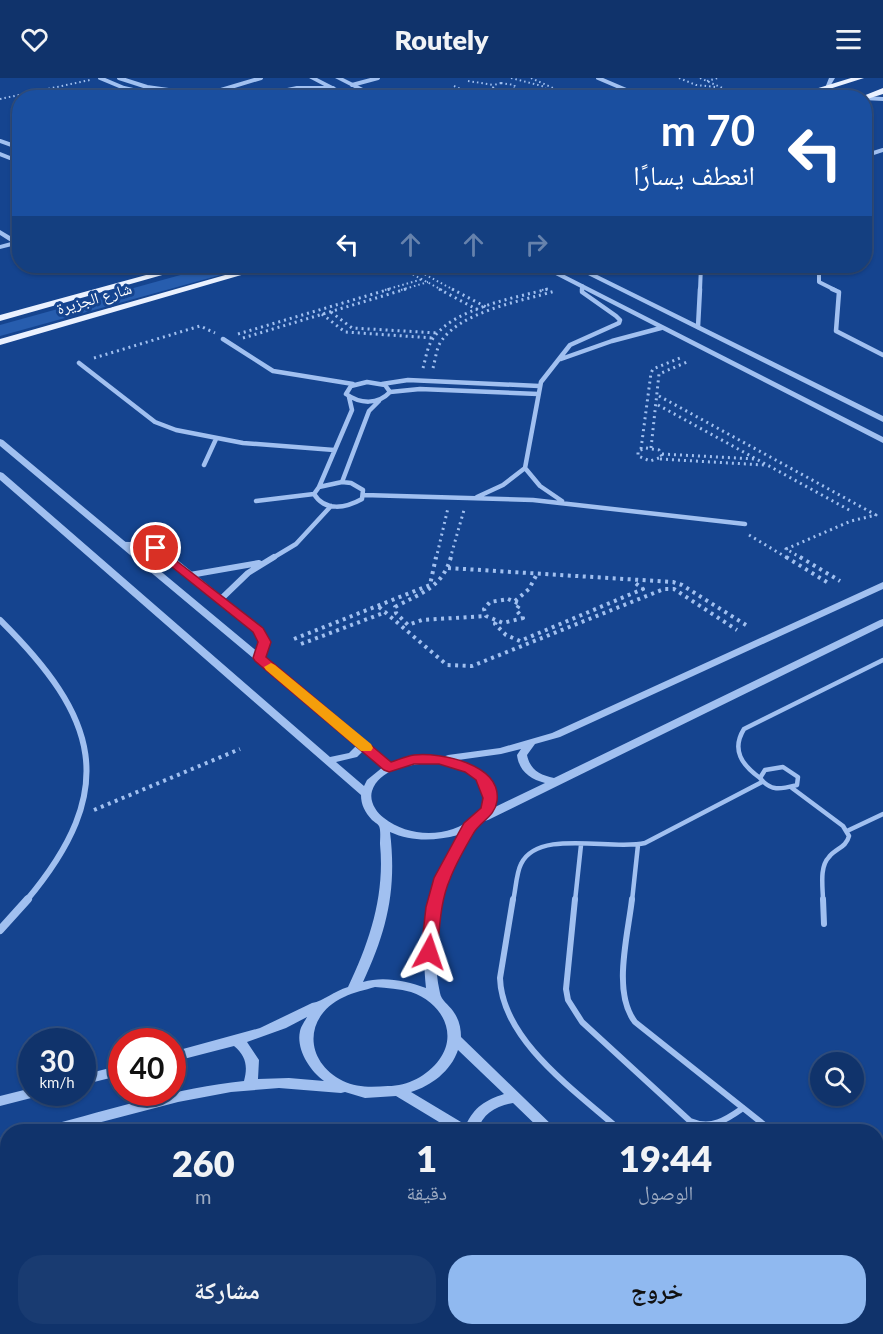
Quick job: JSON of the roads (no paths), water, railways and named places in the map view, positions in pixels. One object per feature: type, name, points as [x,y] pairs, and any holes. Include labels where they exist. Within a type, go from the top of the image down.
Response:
[{"type":"main road","points":[[817,90],[860,78]]},
{"type":"main road","name":"شارع الجزيرة","points":[[0,318],[161,273]]},
{"type":"main road","name":"شارع الجزيرة","points":[[0,342],[242,273]]},
{"type":"street","points":[[99,78],[133,90]]},
{"type":"street","points":[[119,78],[163,90]]},
{"type":"street","points":[[218,90],[261,78]]},
{"type":"street","points":[[312,78],[337,90]]},
{"type":"street","points":[[338,78],[364,90]]},
{"type":"street","points":[[350,83],[362,78]]},
{"type":"street","points":[[350,83],[378,78]]},
{"type":"street","points":[[598,78],[626,90]]},
{"type":"street","points":[[827,87],[832,78]]},
{"type":"street","points":[[291,90],[309,87],[333,88]]},
{"type":"street","points":[[557,273],[883,440]]},
{"type":"street","points":[[588,273],[883,418]]},
{"type":"street","points":[[698,327],[701,273]]},
{"type":"street","points":[[819,273],[819,282],[839,292],[836,331],[883,355]]},
{"type":"street","points":[[469,500],[503,486],[525,468],[539,386],[549,370],[561,359],[570,345],[615,325],[620,320],[587,298],[582,292],[582,285]]},
{"type":"street","points":[[561,359],[612,341],[661,328]]},
{"type":"street","points":[[226,340],[273,371],[353,384],[419,380],[539,386]]},
{"type":"street","points":[[79,363],[155,422],[183,432],[216,439],[334,450]]},
{"type":"street","points":[[256,501],[314,494],[352,410],[346,390],[353,384]]},
{"type":"street","points":[[381,384],[388,387],[390,393]]},
{"type":"street","points":[[342,482],[369,411],[390,393],[420,389],[538,394]]},
{"type":"street","points":[[348,397],[366,402],[380,400]]},
{"type":"street","points":[[204,465],[216,439]]},
{"type":"street","points":[[0,442],[389,767]]},
{"type":"street","points":[[525,468],[540,486],[564,502]]},
{"type":"street","points":[[0,475],[366,794]]},
{"type":"street","points":[[319,487],[342,482],[359,486],[364,495]]},
{"type":"street","points":[[314,494],[318,502],[331,506],[356,503],[364,495],[564,502],[745,524]]},
{"type":"street","points":[[221,599],[233,586],[265,562],[296,544],[331,506]]},
{"type":"street","points":[[122,544],[141,544],[156,548],[259,630],[264,642],[260,658]]},
{"type":"street","points":[[190,574],[265,562]]},
{"type":"street","points":[[883,585],[556,735],[501,751],[413,760],[389,767],[373,779],[366,794],[367,806],[373,816],[384,826],[411,835],[442,836],[470,827],[481,818],[883,622]]},
{"type":"street","points":[[0,620],[18,637],[69,703],[82,734],[87,767],[79,816],[68,841],[45,880],[0,930]]},
{"type":"street","points":[[530,744],[522,755],[525,767],[537,777],[555,782]]},
{"type":"street","points":[[328,761],[353,755],[363,746]]},
{"type":"street","points":[[440,759],[470,769],[481,777],[488,787],[490,798],[488,808],[481,818]]},
{"type":"street","points":[[354,987],[371,953],[384,909],[388,887],[388,856],[384,826]]},
{"type":"street","points":[[434,999],[429,967],[429,936],[434,907],[442,878],[470,827]]},
{"type":"street","points":[[75,1124],[217,1089],[249,1085],[304,1083],[372,1093],[398,1091],[416,1086],[432,1077],[444,1066],[452,1053],[455,1039],[450,1017],[434,999],[417,990],[397,984],[375,983],[337,993],[289,1023],[237,1041],[186,1054]]},
{"type":"street","points":[[323,1003],[309,1020],[306,1030],[304,1040],[309,1059],[324,1076],[347,1088]]},
{"type":"street","points":[[455,1039],[544,1124]]},
{"type":"street","points":[[237,1041],[252,1056],[253,1075],[249,1085]]},
{"type":"street","points":[[398,1091],[453,1124]]},
{"type":"street","points":[[0,1101],[18,1096]]},
{"type":"street","points":[[474,1124],[477,1116],[494,1102],[516,1097]]},
{"type":"lane","points":[[824,924],[824,865],[829,856],[849,842],[847,831],[792,788],[772,789],[745,767],[737,754],[740,735],[744,729],[883,660]]},
{"type":"lane","points":[[761,780],[761,774],[770,768],[783,768],[795,773],[798,777],[799,781],[792,788]]},
{"type":"lane","points":[[613,1124],[533,1050],[516,1031],[505,1011],[500,990],[500,970],[526,854],[535,847],[549,843],[618,847],[638,845],[657,837],[761,780]]},
{"type":"lane","points":[[847,831],[883,814]]},
{"type":"lane","points":[[581,845],[566,989],[573,1011],[582,1022],[690,1121],[698,1124]]},
{"type":"lane","points":[[638,845],[622,989],[627,1011],[640,1026],[763,1124]]},
{"type":"lane","points":[[719,1124],[743,1108]]}]
